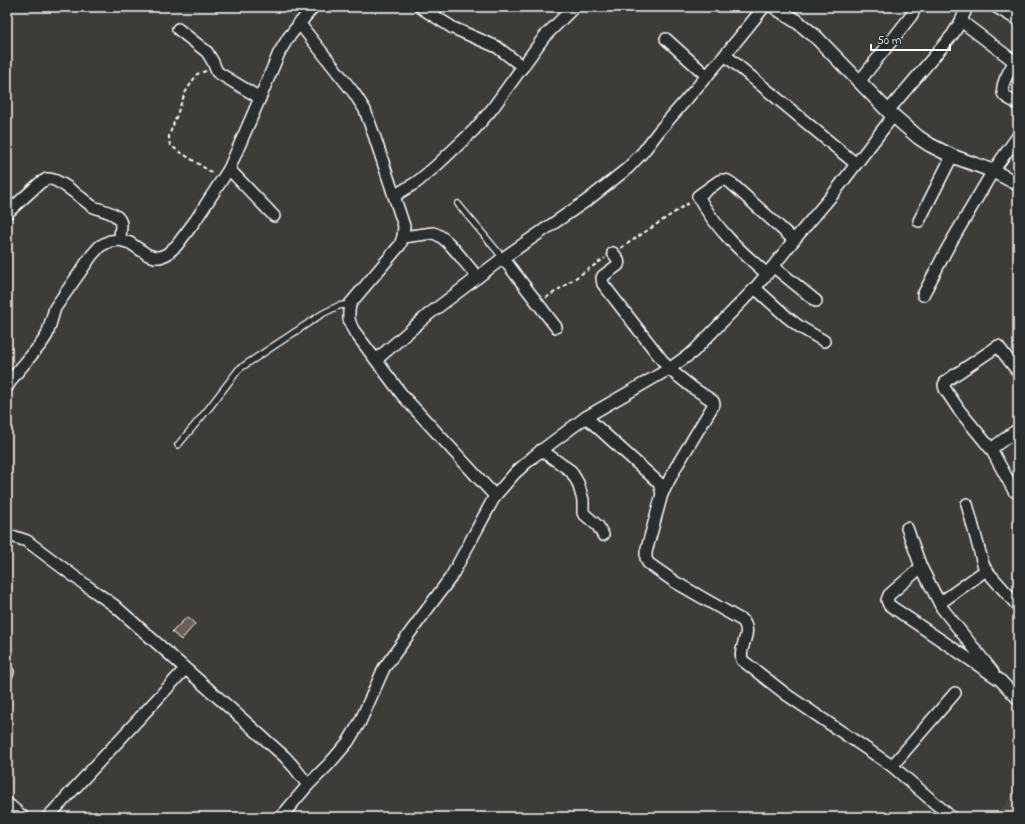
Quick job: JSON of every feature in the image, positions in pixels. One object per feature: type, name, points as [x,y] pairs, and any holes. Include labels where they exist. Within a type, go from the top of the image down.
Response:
[{"type":"street","points":[[7,387],[47,335],[55,308],[100,246],[110,240],[120,240],[130,243],[155,258],[167,254],[177,246],[229,169],[279,53],[299,23],[313,7]]},
{"type":"street","points":[[420,7],[453,28],[497,47],[523,68]]},
{"type":"street","points":[[394,196],[417,182],[474,130],[523,68],[544,37],[574,7]]},
{"type":"street","points":[[376,360],[429,314],[504,258],[589,199],[628,168],[726,54],[764,7]]},
{"type":"street","points":[[775,7],[799,23],[816,37],[890,114],[918,137],[952,156],[993,171],[1018,184]]},
{"type":"street","points":[[859,82],[912,16],[916,7]]},
{"type":"street","points":[[281,817],[348,742],[360,722],[384,668],[451,577],[496,496],[515,473],[541,450],[586,417],[669,369],[693,352],[755,288],[834,193],[890,114],[953,34],[967,7]]},
{"type":"street","points":[[996,7],[1018,20]]},
{"type":"street","points":[[961,21],[1016,59],[1003,84],[1002,90],[1005,96],[1018,104]]},
{"type":"street","points":[[299,23],[354,93],[365,110],[404,226],[400,245],[350,304],[348,314],[349,323],[403,396],[496,496]]},
{"type":"street","points":[[178,29],[207,52],[217,72],[260,98]]},
{"type":"street","points":[[666,39],[707,76]]},
{"type":"street","points":[[726,54],[856,164]]},
{"type":"street","points":[[923,295],[947,249],[993,171],[1018,136]]},
{"type":"street","points":[[919,221],[952,156]]},
{"type":"street","points":[[229,169],[274,216]]},
{"type":"street","points":[[7,213],[41,182],[47,179],[52,180],[61,183],[97,209],[110,212],[115,215],[121,224],[120,240]]},
{"type":"street","points":[[794,240],[726,180],[722,179],[718,181],[698,196],[706,212],[739,250],[816,301]]},
{"type":"street","points":[[402,237],[433,233],[438,234],[478,277]]},
{"type":"street","points":[[614,253],[619,260],[618,265],[603,276],[603,284],[669,369],[693,388],[713,401],[714,404],[676,466],[662,494],[646,552],[648,563],[675,582],[743,622],[746,625],[747,630],[741,652],[742,660],[787,694],[892,766],[951,817]]},
{"type":"street","points":[[504,258],[556,327]]},
{"type":"street","points":[[755,288],[800,327],[824,341]]},
{"type":"street","points":[[1014,491],[991,449],[959,410],[944,385],[946,381],[998,346],[1018,372]]},
{"type":"street","points":[[586,417],[656,479],[659,483],[662,494]]},
{"type":"street","points":[[991,449],[1018,429]]},
{"type":"street","points":[[541,450],[571,472],[578,483],[583,500],[583,512],[595,522],[603,535]]},
{"type":"street","points":[[967,504],[982,564],[1018,606]]},
{"type":"street","points":[[907,528],[921,567],[942,608],[1000,680],[1018,699]]},
{"type":"street","points":[[7,536],[27,541],[115,606],[285,757],[308,785]]},
{"type":"street","points":[[921,567],[889,595],[887,600],[889,605],[1000,680]]},
{"type":"street","points":[[940,603],[986,570]]},
{"type":"street","points":[[48,817],[185,669]]},
{"type":"street","points":[[892,766],[956,693]]},
{"type":"street","points":[[7,803],[23,817]]},
{"type":"lane","points":[[458,204],[504,258]]},
{"type":"lane","points":[[178,445],[209,408],[238,368],[322,314],[338,306],[350,304]]},
{"type":"path","points":[[217,72],[205,71],[197,74],[185,93],[169,136],[169,142],[171,146],[222,180]]},
{"type":"shaded area","points":[[1018,788],[1018,817],[995,817]]},
{"type":"building","points":[[187,617],[195,624],[181,640],[172,632]]}]
